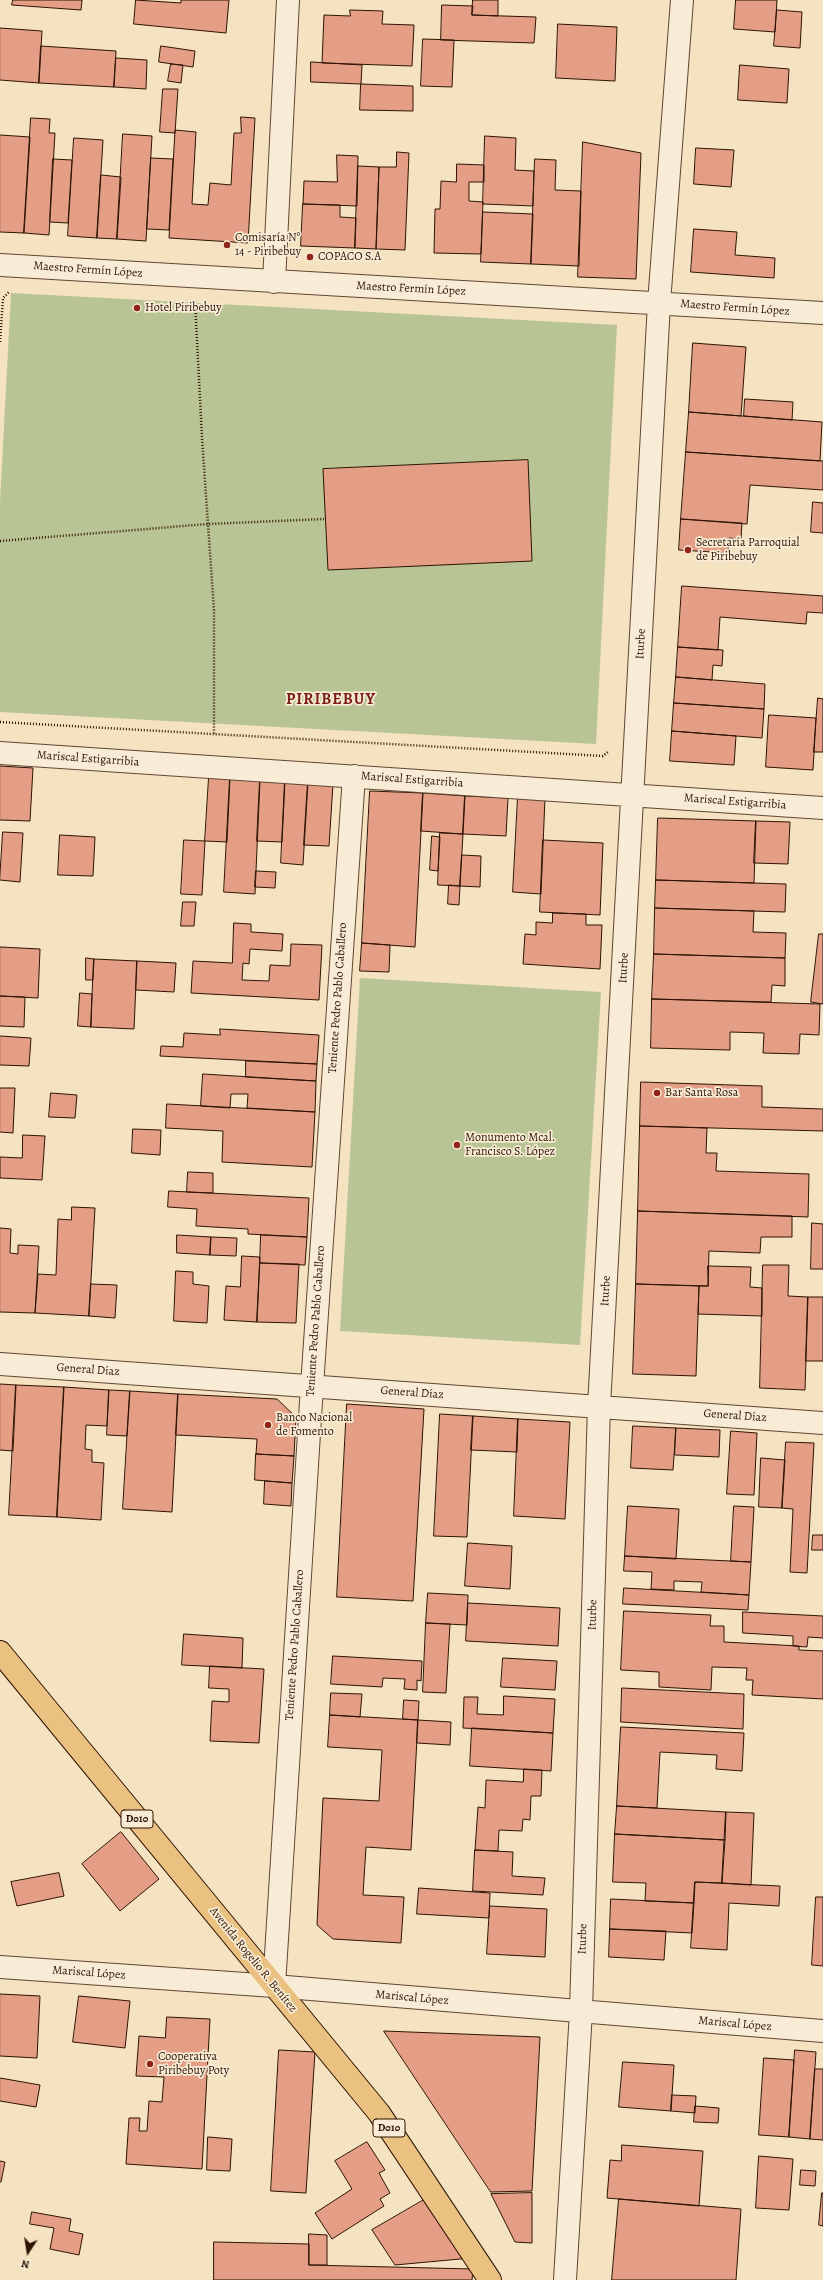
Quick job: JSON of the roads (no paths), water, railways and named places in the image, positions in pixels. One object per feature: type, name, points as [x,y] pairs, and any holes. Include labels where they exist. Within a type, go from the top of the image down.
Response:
[{"type":"main road","name":"Avenida Rogelio R. Benítez","points":[[0,1652],[379,2113],[490,2280]]},
{"type":"street","points":[[274,282],[288,0]]},
{"type":"street","name":"Iturbe","points":[[565,2280],[581,2011],[599,1406],[659,303],[682,0]]},
{"type":"street","name":"Maestro Fermín López","points":[[0,265],[823,313]]},
{"type":"street","name":"Mariscal Estigarribia","points":[[0,753],[823,808]]},
{"type":"street","name":"Teniente Pedro Pablo Caballero","points":[[274,1986],[312,1386],[354,776]]},
{"type":"street","name":"General Díaz","points":[[0,1364],[823,1423]]},
{"type":"street","name":"Mariscal López","points":[[0,1967],[274,1986],[823,2031]]},
{"type":"place","name":"Comisaría N° 14 - Piribebuy","points":[[227,245]]},
{"type":"place","name":"COPACO S.A","points":[[310,257]]},
{"type":"place","name":"Hotel Piribebuy","points":[[137,308]]},
{"type":"place","name":"Secretaría Parroquial de Piribebuy","points":[[688,550]]},
{"type":"place","name":"Bar Santa Rosa","points":[[657,1093]]},
{"type":"place","name":"Monumento Mcal. Francisco S. López","points":[[457,1145]]},
{"type":"place","name":"Banco Nacional de Fomento","points":[[268,1425]]},
{"type":"place","name":"Cooperativa Piribebuy Poty","points":[[150,2064]]},
{"type":"district","name":"PIRIBEBUY","points":[[331,700]]}]
